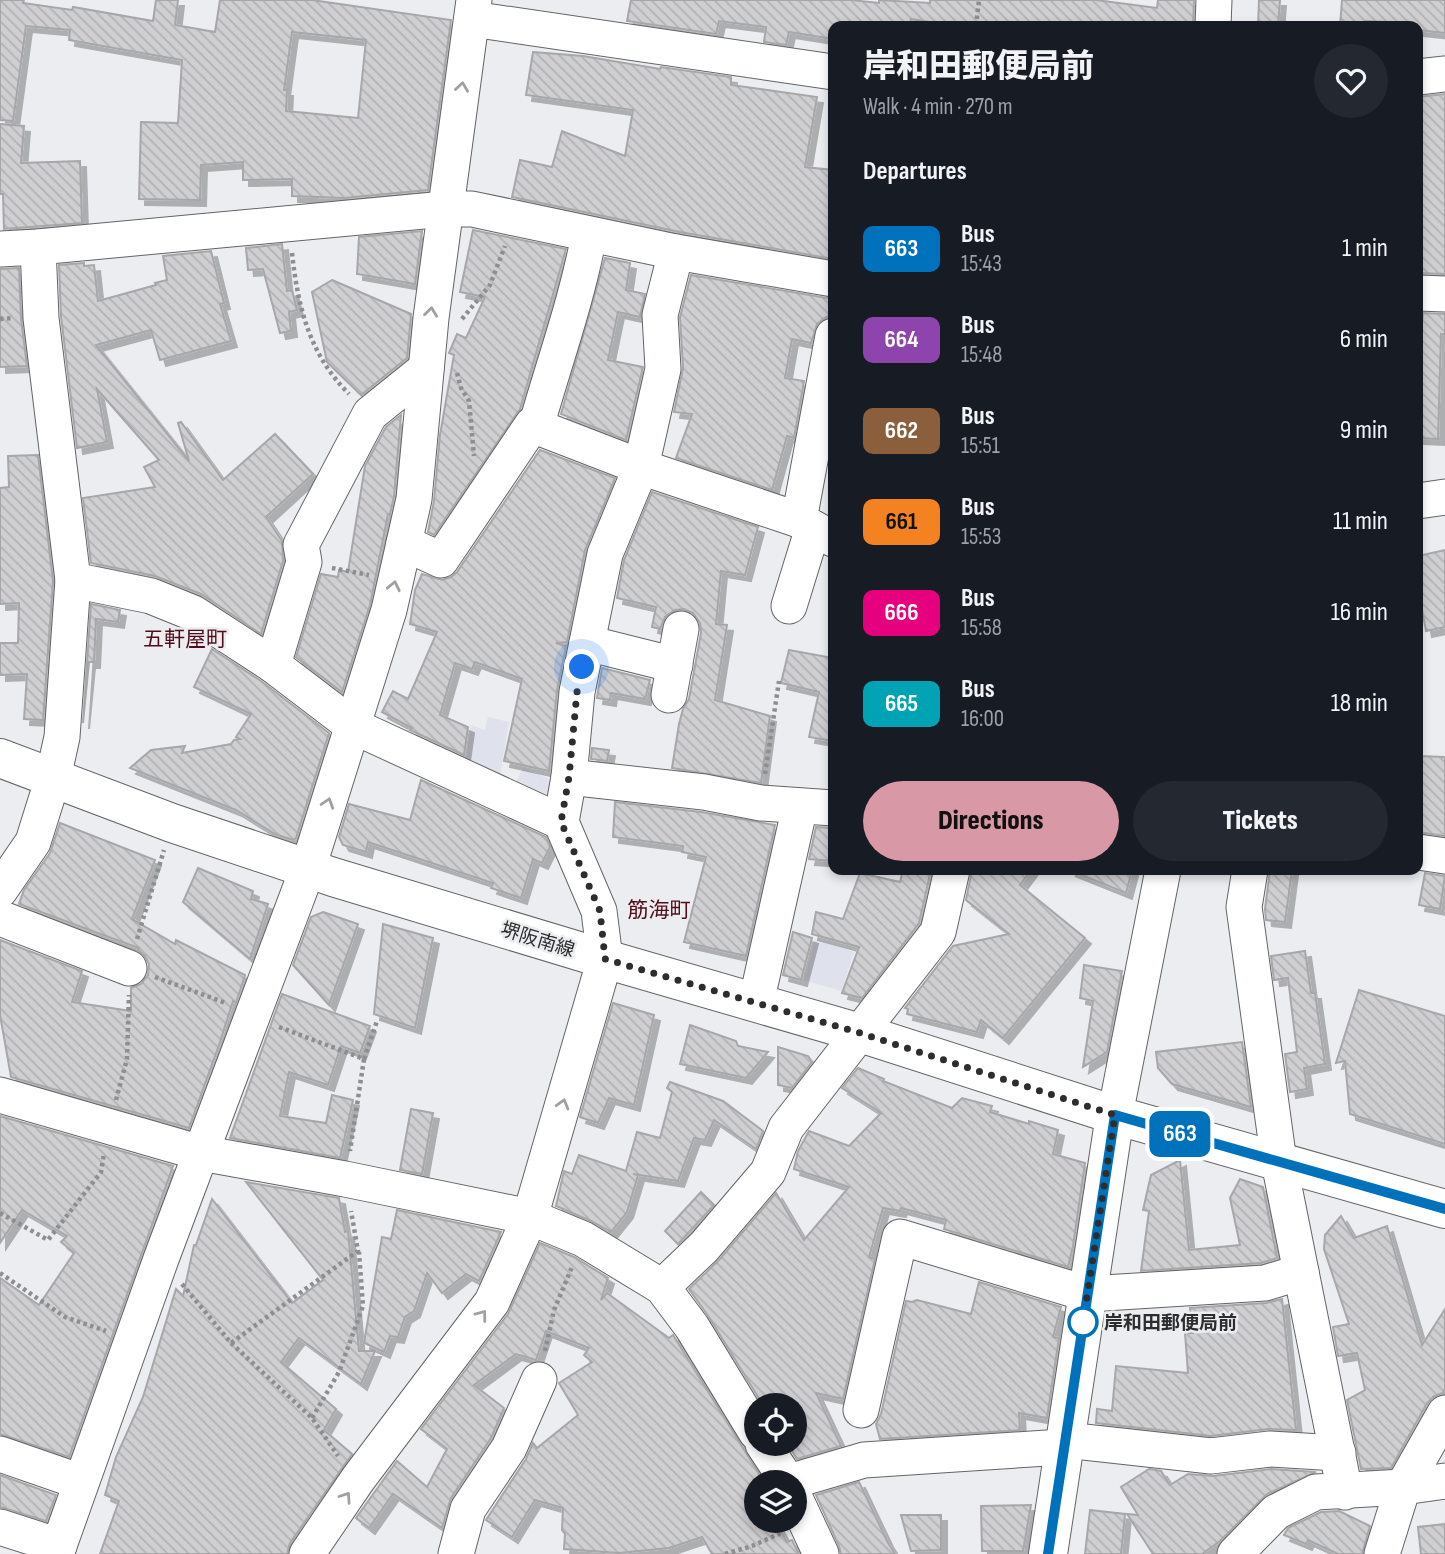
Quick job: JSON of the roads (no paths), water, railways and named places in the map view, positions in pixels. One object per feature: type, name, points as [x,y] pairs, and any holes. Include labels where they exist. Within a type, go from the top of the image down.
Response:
[{"type":"main road","name":"堺阪南線","points":[[0,758],[172,823],[307,869],[860,1033],[1115,1115],[1445,1209]]},
{"type":"main road","points":[[1048,1554],[1115,1115]]},
{"type":"street","points":[[1213,21],[1214,0]]},
{"type":"street","points":[[0,1527],[58,1550],[161,1259],[307,869],[353,726],[391,599],[440,367],[445,209],[473,5],[828,71]]},
{"type":"street","points":[[1423,76],[1445,74]]},
{"type":"street","points":[[0,249],[289,222],[472,209],[676,252],[828,278]]},
{"type":"street","points":[[536,427],[579,285],[589,235]]},
{"type":"street","points":[[0,890],[33,842],[53,778],[62,737],[73,580],[41,318],[38,247]]},
{"type":"street","points":[[307,1554],[358,1479],[492,1302],[530,1217],[605,959],[600,911],[561,822],[569,777],[577,692],[605,554],[641,467],[663,369],[660,315],[676,252]]},
{"type":"street","points":[[1423,293],[1445,294]]},
{"type":"street","points":[[273,665],[304,562],[301,545],[370,414],[440,367]]},
{"type":"street","points":[[789,606],[815,529],[828,390]]},
{"type":"street","points":[[404,543],[441,560],[532,425],[815,529]]},
{"type":"street","points":[[1423,500],[1445,498]]},
{"type":"street","points":[[73,580],[151,596],[193,613],[273,665],[353,726],[561,822]]},
{"type":"street","points":[[587,643],[672,680],[681,629]]},
{"type":"street","points":[[569,777],[704,792],[761,803],[816,807],[756,1003]]},
{"type":"street","points":[[1423,853],[1445,856]]},
{"type":"street","points":[[662,1287],[704,1247],[768,1172],[786,1128],[938,932],[951,875]]},
{"type":"street","points":[[1115,1115],[1162,875]]},
{"type":"street","points":[[1249,875],[1244,906],[1279,1162],[1345,1492]]},
{"type":"street","points":[[0,918],[133,969]]},
{"type":"street","points":[[2,1085],[109,1124],[201,1153],[530,1217],[583,1239],[662,1287],[692,1327],[744,1412]]},
{"type":"street","points":[[861,1410],[900,1237],[1087,1294],[1265,1283],[1301,1272]]},
{"type":"street","points":[[456,1554],[468,1509],[509,1448],[539,1380]]},
{"type":"street","points":[[1382,1554],[1403,1487],[1445,1413]]},
{"type":"street","points":[[807,1476],[864,1460],[1065,1445],[1211,1456],[1270,1449],[1338,1453]]},
{"type":"street","points":[[0,1454],[82,1482]]},
{"type":"street","points":[[1235,1554],[1276,1512],[1316,1492],[1345,1492],[1445,1481]]},
{"type":"street","points":[[807,1522],[821,1554]]},
{"type":"place","name":"岸和田郵便局前","points":[[1083,1322]]},
{"type":"district","name":"五軒屋町","points":[[185,639]]},
{"type":"district","name":"筋海町","points":[[659,910]]}]
